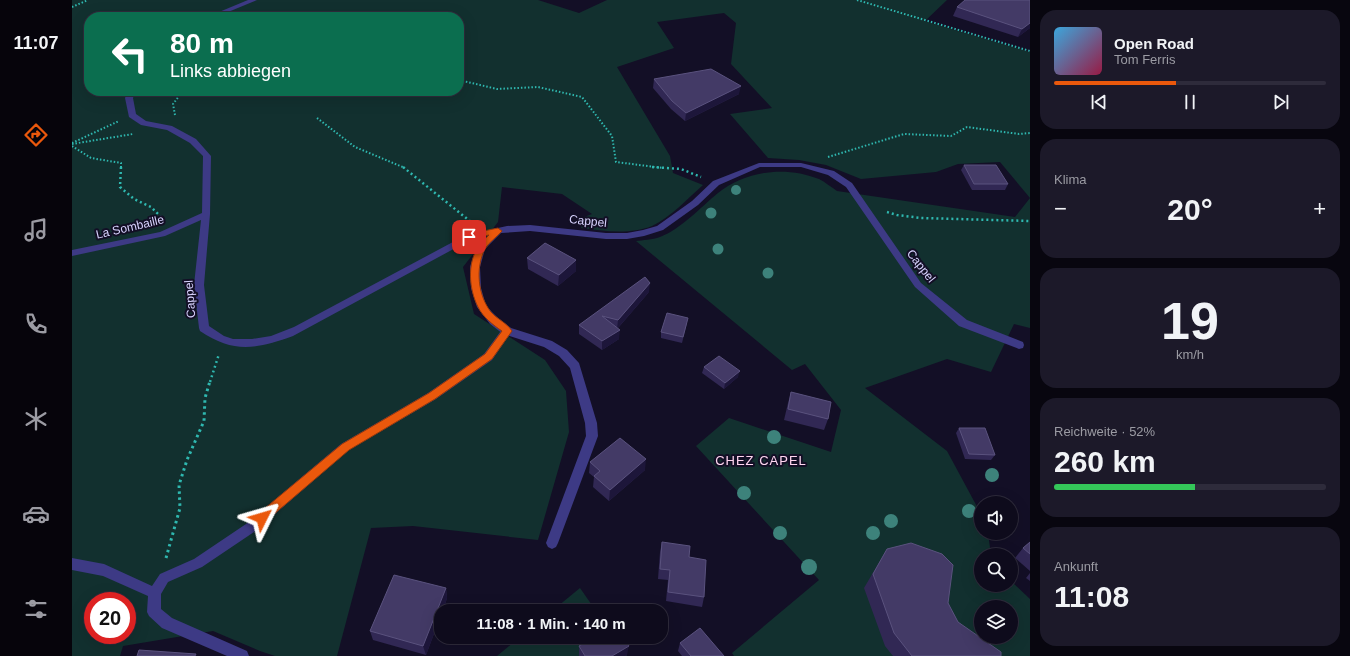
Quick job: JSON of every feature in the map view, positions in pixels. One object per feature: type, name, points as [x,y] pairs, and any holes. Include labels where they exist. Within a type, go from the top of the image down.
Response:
[{"type":"street","points":[[223,12],[254,0]]},
{"type":"street","points":[[130,96],[132,115],[144,123],[169,128],[193,141],[206,156],[206,214]]},
{"type":"street","name":"Cappel","points":[[206,214],[199,285],[204,328],[222,340],[245,344],[273,340],[298,330],[469,237],[498,231],[530,228],[606,236],[627,236],[644,233],[660,228],[695,203],[716,183],[759,165],[801,165],[831,173],[849,185],[918,285],[963,323],[1019,345]]},
{"type":"street","name":"La Sombaille","points":[[72,253],[162,234],[206,214]]},
{"type":"street","points":[[498,231],[481,248],[475,267],[476,288],[482,307],[494,321],[507,331],[548,344],[563,353],[575,366],[591,423],[592,436],[552,543]]},
{"type":"street","points":[[242,656],[167,623],[154,612],[155,593],[164,578],[198,563],[243,532],[345,447],[432,396],[488,357],[507,331]]},
{"type":"street","points":[[72,564],[104,570],[155,593]]},
{"type":"path","points":[[72,7],[88,0]]},
{"type":"path","points":[[857,0],[1030,51]]},
{"type":"path","points":[[464,81],[497,89],[538,87],[582,97],[612,136],[616,162],[681,169],[716,183]]},
{"type":"path","points":[[169,128],[176,118],[173,104],[179,96]]},
{"type":"path","points":[[72,144],[132,115]]},
{"type":"path","points":[[317,118],[355,147],[404,167],[485,233]]},
{"type":"path","points":[[801,165],[904,134],[952,136],[967,127],[1019,134],[1030,133]]},
{"type":"path","points":[[72,144],[139,133]]},
{"type":"path","points":[[72,144],[91,158],[121,163],[120,187],[134,199],[151,207],[173,229]]},
{"type":"path","points":[[862,204],[897,215],[921,218],[1030,221]]},
{"type":"path","points":[[164,578],[168,548],[180,508],[179,485],[187,460],[204,421],[205,398],[219,358],[219,338]]},
{"type":"green space","points":[[72,0],[538,0],[579,13],[607,0],[947,0],[925,21],[1030,52],[1030,198],[1000,162],[958,164],[936,172],[861,179],[826,165],[799,160],[768,158],[730,114],[772,108],[731,64],[736,23],[724,13],[657,22],[674,48],[617,67],[670,156],[673,173],[703,185],[672,213],[652,226],[635,231],[616,232],[581,228],[584,217],[592,214],[562,194],[502,187],[498,222],[463,267],[474,314],[545,360],[566,391],[569,432],[538,540],[413,526],[371,528],[337,656],[275,656],[213,631],[136,644],[136,592],[84,592],[84,644],[135,644],[123,646],[120,656],[72,656]]},
{"type":"green space","points":[[767,172],[794,172],[819,179],[837,191],[1015,217],[1030,198],[1030,328],[1014,324],[991,372],[947,359],[865,388],[947,451],[974,501],[974,540],[989,540],[990,548],[974,548],[974,592],[1018,592],[1018,588],[1030,599],[1030,656],[734,656],[732,653],[819,580],[696,446],[729,418],[831,452],[841,410],[805,364],[792,370],[636,241],[654,239],[676,229],[729,185],[754,175]]},
{"type":"green space","points":[[580,588],[591,604],[561,604]]},
{"type":"green space","points":[[512,644],[619,644],[627,656],[497,656]]},
{"type":"building","points":[[965,0],[1030,0],[1030,23],[1022,29],[957,7]]},
{"type":"building","points":[[711,69],[741,86],[686,113],[672,101],[654,79]]},
{"type":"building","points":[[964,165],[996,165],[1008,184],[974,184]]},
{"type":"building","points":[[545,243],[576,260],[559,275],[527,258]]},
{"type":"building","points":[[645,277],[650,283],[618,320],[602,316],[620,330],[602,341],[579,325]]},
{"type":"building","points":[[667,313],[688,318],[683,337],[661,332]]},
{"type":"building","points":[[719,356],[740,371],[725,383],[704,367]]},
{"type":"building","points":[[791,392],[831,402],[828,419],[788,409]]},
{"type":"building","points":[[959,428],[985,428],[995,455],[969,454]]},
{"type":"building","points":[[620,438],[646,459],[610,490],[594,476],[600,471],[590,462]]},
{"type":"building","points":[[662,542],[690,546],[689,557],[706,560],[704,597],[668,592],[670,570],[660,569]]},
{"type":"building","points":[[1030,542],[1030,554],[1023,548]]},
{"type":"building","points":[[911,543],[942,554],[953,565],[948,603],[958,622],[974,633],[974,644],[990,644],[1001,652],[1001,656],[912,656],[894,633],[873,574],[887,549]]},
{"type":"building","points":[[394,575],[446,588],[440,604],[434,604],[434,618],[423,646],[370,631]]},
{"type":"building","points":[[700,628],[724,656],[691,656],[680,643]]},
{"type":"building","points":[[583,644],[628,644],[629,646],[612,656],[585,656],[579,646]]},
{"type":"building","points":[[139,650],[196,654],[195,656],[137,656]]},
{"type":"district","name":"CHEZ CAPEL","points":[[761,460]]},
{"type":"route","points":[[262,518],[345,447],[432,396],[488,357],[507,331],[494,321],[482,307],[476,288],[475,267],[481,248],[498,231],[469,237]]}]
